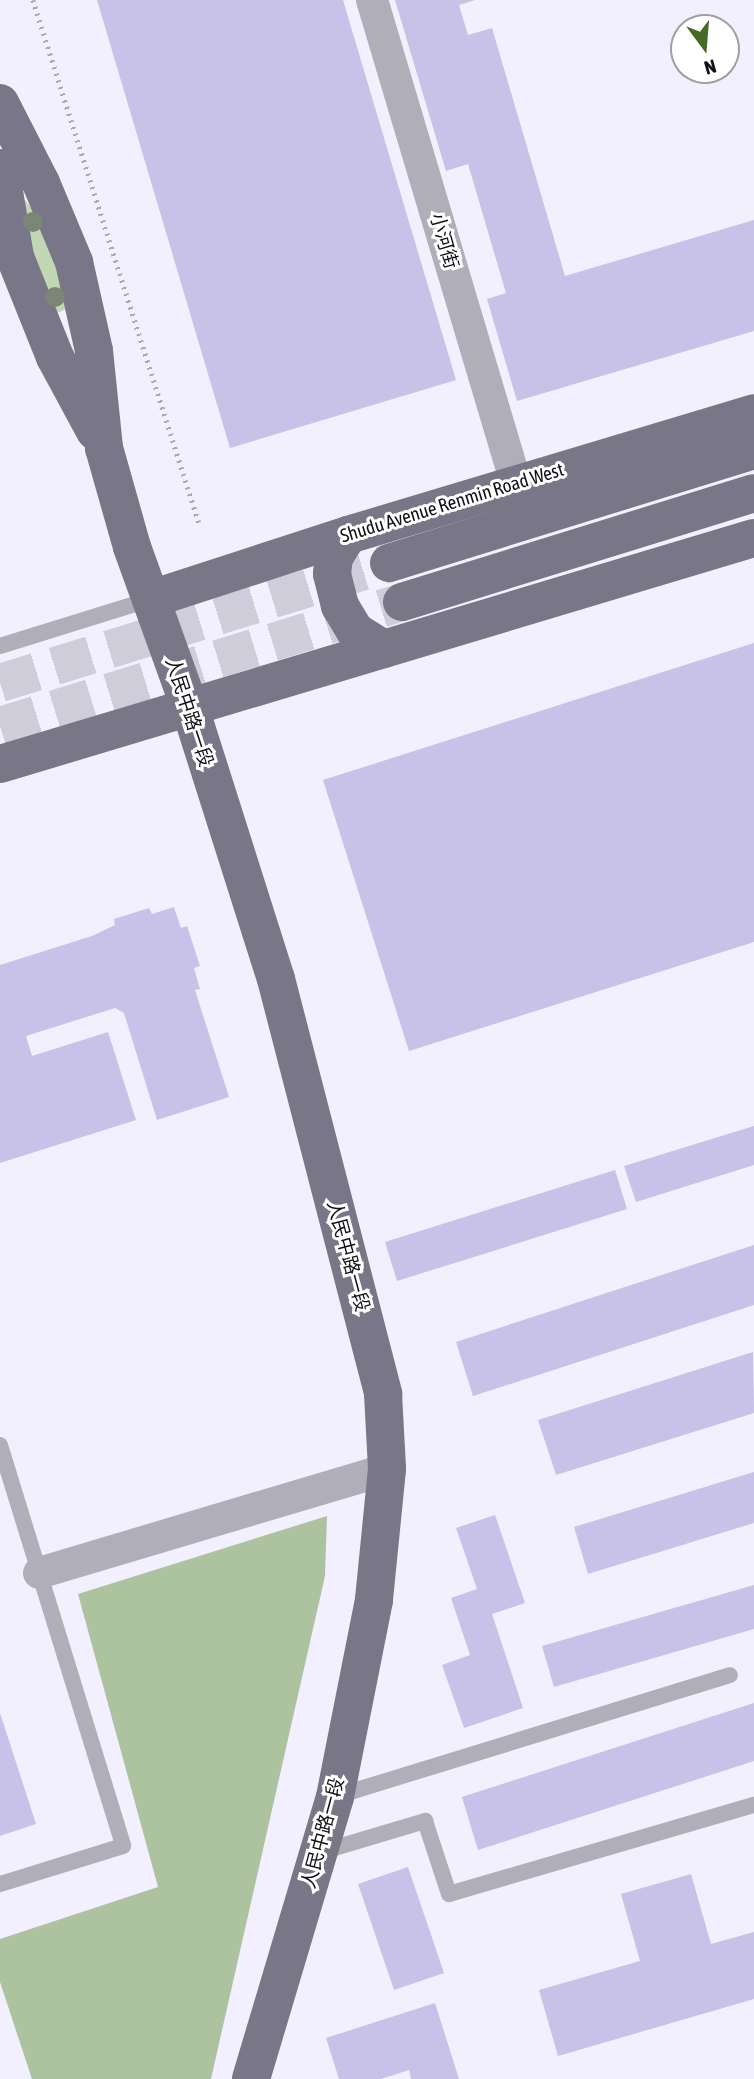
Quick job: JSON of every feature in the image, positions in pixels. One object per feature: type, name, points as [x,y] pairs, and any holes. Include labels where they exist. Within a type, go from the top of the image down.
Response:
[{"type":"main road","name":"人民中路一段","points":[[0,103],[41,183],[74,262],[94,351],[104,448]]},
{"type":"main road","name":"人民中路一段","points":[[0,168],[8,259],[55,357],[104,448],[276,979],[383,1394],[387,1469],[374,1600],[335,1797],[251,2079]]},
{"type":"main road","name":"Shudu Avenue Renmin Road West","points":[[151,599],[348,534],[754,412]]},
{"type":"main road","name":"Shudu Avenue Renmin Road West","points":[[389,564],[754,450]]},
{"type":"main road","points":[[402,602],[754,493]]},
{"type":"main road","points":[[348,534],[334,557],[332,573],[340,606],[355,631],[384,649]]},
{"type":"main road","points":[[0,764],[754,538]]},
{"type":"street","name":"小河街","points":[[372,0],[516,483]]},
{"type":"street","points":[[39,1573],[387,1469]]},
{"type":"lane","points":[[0,646],[151,599]]},
{"type":"lane","points":[[0,1446],[123,1846],[0,1884]]},
{"type":"lane","points":[[335,1797],[730,1675]]},
{"type":"lane","points":[[319,1853],[425,1821],[449,1894],[754,1805]]},
{"type":"path","points":[[33,0],[200,526]]},
{"type":"green space","points":[[25,200],[45,225],[67,308],[60,312],[51,312],[45,306],[22,203]]},
{"type":"green space","points":[[327,1516],[325,1576],[211,2079],[32,2079],[0,1982],[0,1939],[158,1887],[78,1594]]},
{"type":"building","points":[[97,0],[343,0],[456,380],[230,448]]},
{"type":"building","points":[[395,0],[475,0],[459,5],[468,35],[492,28],[565,276],[754,220],[754,331],[517,401],[487,299],[506,293],[468,164],[446,171]]},
{"type":"building","points":[[754,643],[754,942],[409,1051],[323,780]]},
{"type":"building","points":[[174,907],[181,928],[187,926],[200,966],[194,968],[200,989],[195,990],[229,1097],[157,1120],[124,1013],[115,1008],[26,1036],[32,1056],[108,1032],[136,1120],[0,1163],[0,965],[92,936],[115,925],[114,919],[149,908],[152,914]]},
{"type":"building","points":[[754,1126],[754,1165],[636,1202],[624,1166]]},
{"type":"building","points":[[615,1170],[627,1209],[397,1281],[385,1242]]},
{"type":"building","points":[[754,1245],[754,1305],[473,1396],[456,1342]]},
{"type":"building","points":[[753,1352],[754,1413],[556,1475],[538,1420]]},
{"type":"building","points":[[754,1472],[754,1523],[588,1574],[574,1527]]},
{"type":"building","points":[[495,1515],[525,1603],[492,1614],[523,1708],[464,1728],[442,1665],[470,1655],[451,1598],[477,1589],[456,1528]]},
{"type":"building","points":[[754,1585],[754,1629],[554,1687],[542,1646]]},
{"type":"building","points":[[754,1703],[754,1761],[478,1850],[462,1797]]},
{"type":"building","points":[[0,1713],[36,1824],[0,1836]]},
{"type":"building","points":[[408,1867],[444,1973],[394,1990],[358,1884]]},
{"type":"building","points":[[691,1874],[711,1944],[754,1932],[754,1999],[558,2056],[539,1990],[640,1961],[621,1894]]},
{"type":"building","points":[[435,2003],[459,2079],[411,2079],[409,2070],[381,2079],[339,2079],[326,2038]]},
{"type":"tunnel","points":[[0,683],[389,563]]},
{"type":"tunnel","points":[[0,726],[402,602]]}]
